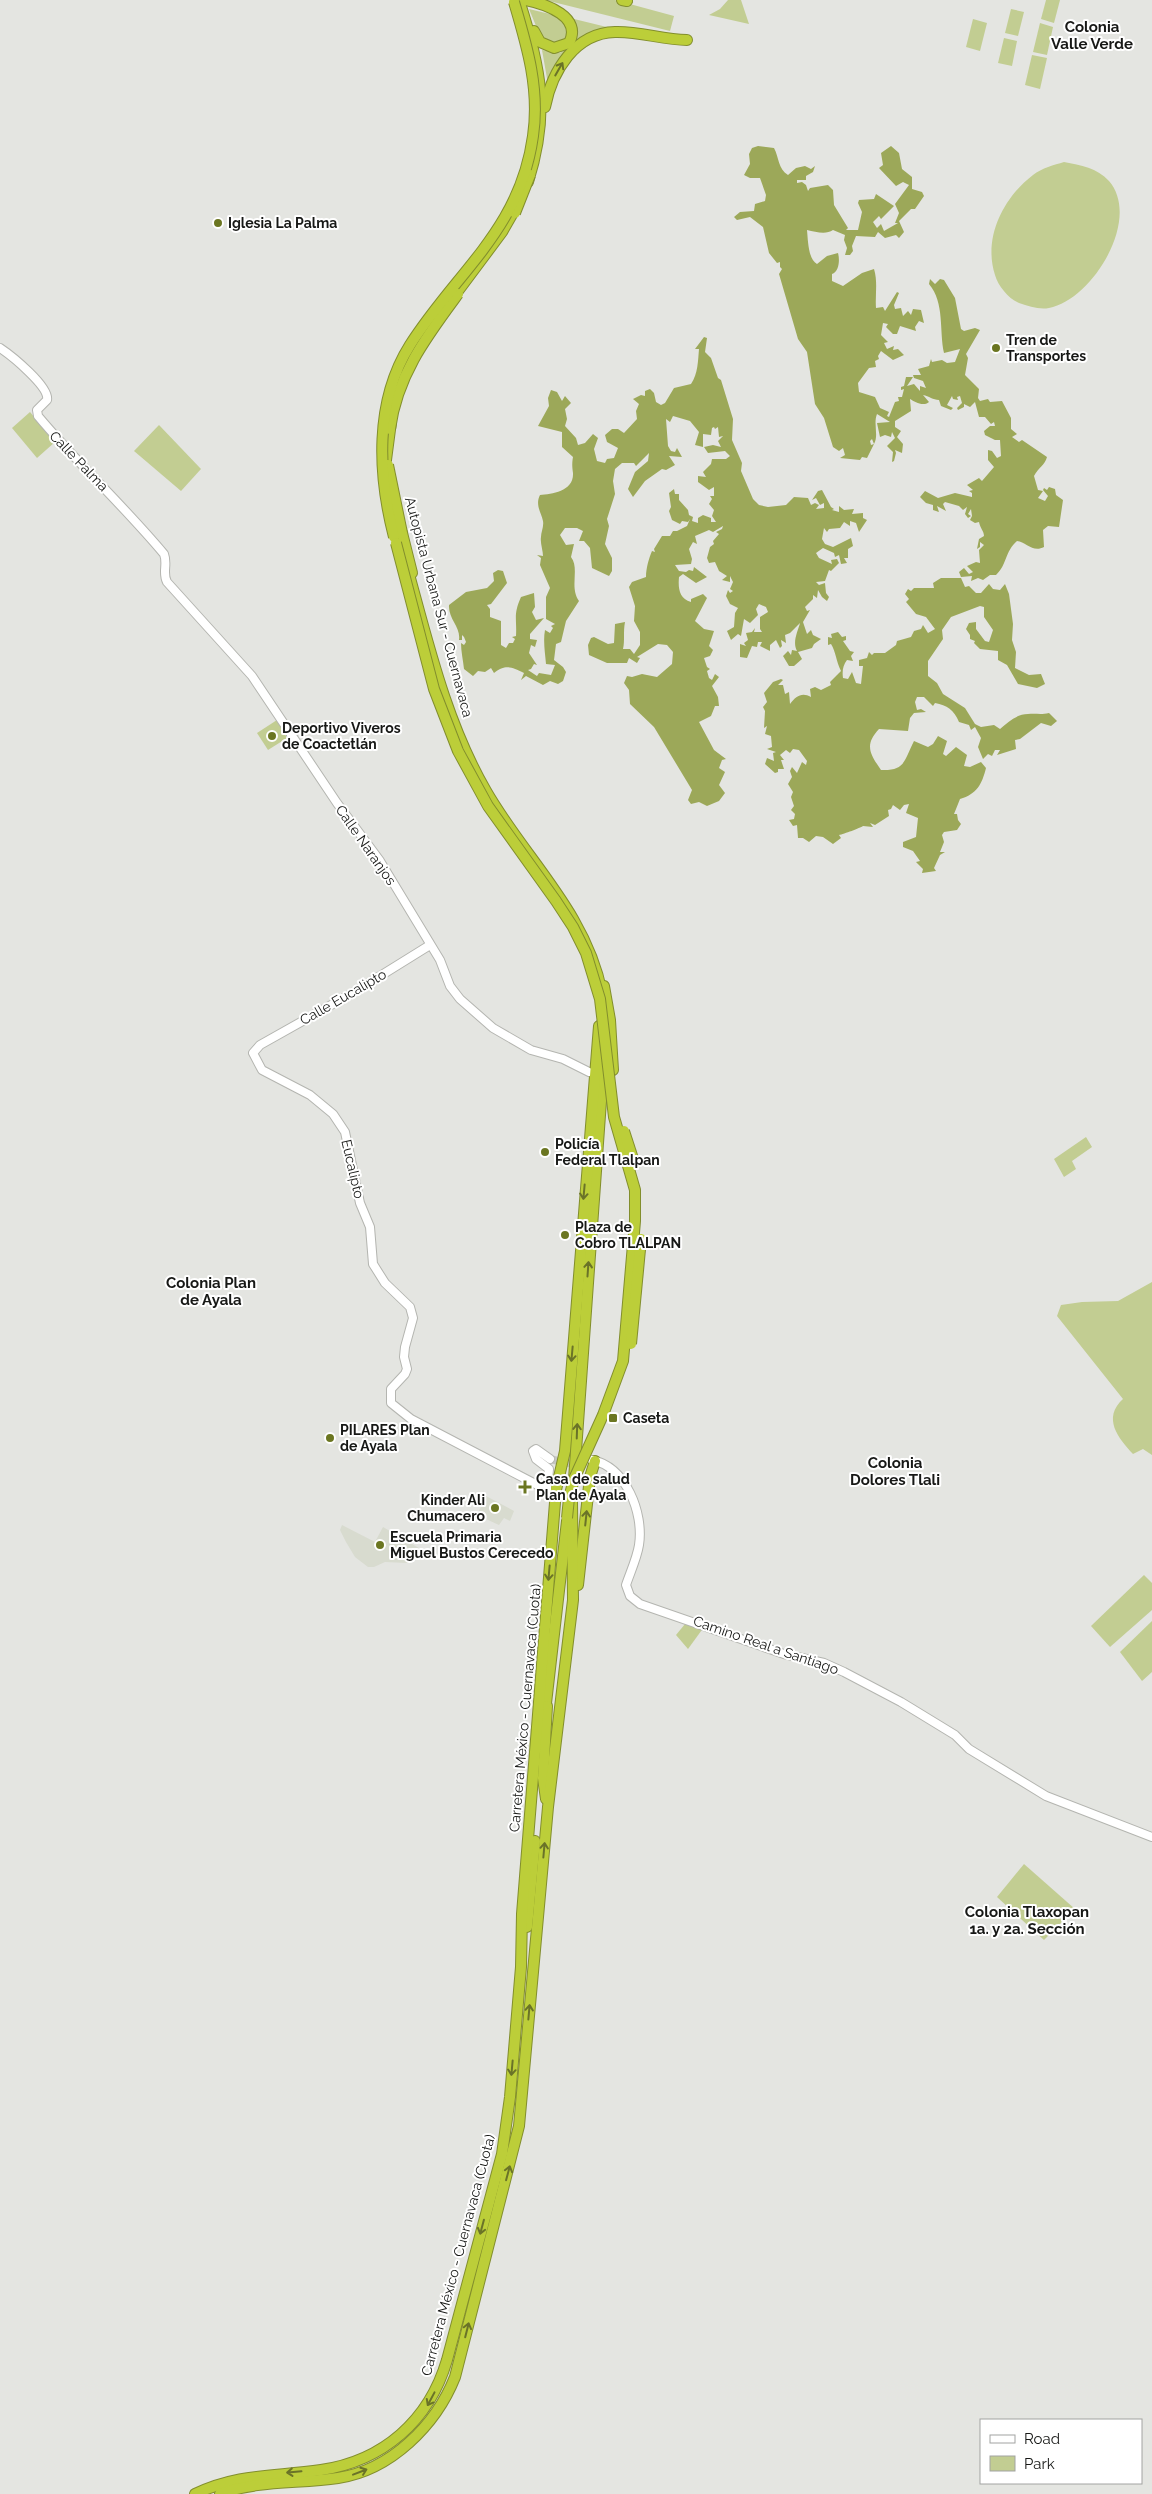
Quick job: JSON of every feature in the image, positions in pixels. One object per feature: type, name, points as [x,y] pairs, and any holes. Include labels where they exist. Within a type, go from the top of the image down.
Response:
[{"type":"highway","name":"Carretera México - Cuernavaca (Cuota)","points":[[195,2494],[233,2480],[320,2470],[360,2460],[400,2436],[417,2420],[431,2400],[447,2360],[502,2154],[510,2097],[521,1967],[522,1914],[556,1490],[565,1451],[589,1132],[600,1037],[599,1017],[593,983],[570,925],[473,784],[444,721],[406,594],[382,494],[379,468],[383,418],[401,363],[430,316],[493,235],[509,208],[523,172],[531,137],[532,80],[523,40],[509,0]]},
{"type":"highway","name":"Carretera México - Cuernavaca (Cuota)","points":[[220,2494],[249,2487],[338,2478],[374,2466],[400,2449],[422,2431],[450,2389],[458,2365],[519,2126],[548,1807],[573,1600],[572,1497],[603,1086],[605,1020],[597,971],[574,918],[486,792],[453,720],[406,561],[390,499],[386,463],[388,438],[396,402],[412,357],[420,342],[511,218],[526,188],[540,132],[540,76],[522,2]]},
{"type":"highway","points":[[522,2],[544,4],[572,23],[572,35],[566,45],[554,48],[540,42],[522,2]]},
{"type":"highway","name":"Autopista Urbana Sur - Cuernavaca","points":[[522,2],[533,72],[535,104],[533,135],[527,166],[507,217],[493,238],[421,330],[399,366],[385,411],[382,465],[389,516],[434,690],[447,726],[471,777],[488,806],[573,927],[586,953],[600,998],[614,1117],[635,1190],[636,1207],[622,1361],[577,1480]]},
{"type":"highway","points":[[540,132],[554,77],[565,58],[584,42],[596,36],[615,32],[668,40],[688,40]]},
{"type":"highway","points":[[573,1600],[578,1589],[593,1461]]},
{"type":"highway","points":[[521,1967],[529,1912],[544,1721],[569,1498],[577,1480]]},
{"type":"highway","points":[[548,1807],[543,1778],[546,1718],[577,1480]]},
{"type":"highway","points":[[554,1650],[569,1638]]},
{"type":"street","name":"Calle Palma","points":[[0,348],[27,369],[48,395],[47,400],[37,410],[38,416],[65,450],[119,502],[164,554],[166,560],[164,577],[167,582]]},
{"type":"street","name":"Calle Naranjos","points":[[167,582],[252,676],[337,803],[380,861],[442,964],[455,994],[493,1028],[540,1054],[562,1059],[589,1072]]},
{"type":"street","name":"Calle Eucalipto","points":[[255,1049],[356,991],[430,945]]},
{"type":"street","name":"Eucalipto","points":[[255,1049],[253,1053],[262,1070],[310,1095],[339,1122],[345,1132],[360,1203],[370,1227],[373,1264],[385,1283],[410,1306],[413,1318],[405,1348],[405,1374],[391,1389],[391,1403],[411,1419],[547,1490],[549,1469],[536,1459],[533,1454],[536,1449],[550,1459]]},
{"type":"street","name":"Camino Real a Santiago","points":[[593,1461],[611,1468],[629,1488],[636,1510],[639,1544],[626,1585],[630,1596],[640,1604],[784,1654],[824,1663],[844,1672],[955,1735],[969,1749],[1046,1796],[1064,1805],[1152,1837]]},
{"type":"shaded area","name":"Kinder Ali Chumacero","points":[[486,1496],[514,1511],[510,1521],[504,1518],[499,1525],[477,1515]]},
{"type":"shaded area","name":"Escuela Primaria Miguel Bustos Cerecedo","points":[[342,1525],[375,1542],[383,1527],[424,1551],[419,1558],[407,1563],[385,1562],[374,1567],[368,1567],[355,1557],[340,1530]]},
{"type":"green space","points":[[545,0],[615,0],[674,16],[670,31]]},
{"type":"green space","points":[[728,0],[741,0],[749,24],[709,15],[720,9]]},
{"type":"green space","points":[[1046,0],[1060,0],[1054,23],[1041,19]]},
{"type":"green space","points":[[529,9],[554,15],[565,24],[568,30],[565,41],[555,46],[541,38]]},
{"type":"green space","points":[[1011,9],[1024,12],[1018,36],[1005,33]]},
{"type":"green space","points":[[570,18],[619,30],[590,37],[548,84],[542,50],[560,53],[570,47]]},
{"type":"green space","points":[[973,19],[987,23],[980,51],[966,47]]},
{"type":"green space","points":[[1040,23],[1053,27],[1047,55],[1033,52]]},
{"type":"green space","points":[[1004,38],[1017,41],[1012,66],[998,63]]},
{"type":"green space","points":[[1032,55],[1047,58],[1040,89],[1025,85]]},
{"type":"green space","points":[[758,146],[774,148],[780,166],[788,175],[796,168],[805,166],[811,169],[815,166],[813,172],[806,176],[806,180],[797,180],[797,183],[802,182],[806,185],[808,191],[810,188],[828,185],[833,190],[834,205],[848,228],[846,230],[858,230],[862,212],[858,203],[859,200],[874,199],[876,194],[894,206],[881,219],[879,216],[873,222],[877,228],[881,224],[884,231],[898,223],[895,223],[899,213],[895,204],[909,185],[903,182],[896,186],[879,168],[883,165],[881,153],[891,146],[899,153],[902,169],[912,177],[912,189],[922,192],[924,196],[915,209],[911,209],[899,221],[904,232],[899,238],[896,235],[885,238],[878,232],[875,237],[856,236],[852,246],[853,251],[850,255],[845,255],[847,248],[844,240],[845,235],[833,230],[824,233],[807,230],[810,254],[814,262],[817,264],[827,256],[838,253],[838,265],[836,271],[832,274],[832,281],[843,286],[862,273],[874,269],[876,308],[883,307],[885,311],[897,292],[899,293],[894,305],[895,309],[901,308],[903,316],[908,311],[911,315],[913,309],[921,310],[924,323],[919,321],[915,327],[916,331],[900,326],[897,334],[893,334],[886,327],[888,324],[883,323],[881,335],[888,342],[884,343],[887,349],[894,346],[893,350],[898,349],[904,355],[893,360],[881,351],[878,356],[879,359],[875,361],[876,367],[869,368],[858,383],[859,392],[875,397],[880,408],[889,412],[887,416],[889,417],[895,402],[899,401],[898,397],[902,397],[904,389],[901,390],[901,387],[904,386],[906,377],[913,377],[907,386],[914,384],[920,391],[920,386],[926,388],[923,381],[914,378],[913,375],[921,375],[918,369],[929,366],[931,359],[932,362],[942,360],[947,363],[955,362],[960,349],[944,353],[941,317],[937,300],[929,284],[930,279],[935,284],[940,279],[944,280],[955,298],[961,329],[964,331],[975,328],[980,330],[966,354],[968,358],[965,375],[979,389],[978,398],[980,401],[988,399],[990,402],[1002,401],[1011,418],[1011,429],[1017,434],[1012,437],[1019,442],[1022,440],[1047,457],[1034,476],[1038,490],[1043,491],[1038,498],[1045,501],[1048,496],[1043,490],[1044,488],[1047,490],[1049,487],[1055,489],[1056,495],[1063,500],[1059,527],[1048,526],[1043,530],[1044,547],[1036,549],[1017,541],[1010,549],[1000,571],[996,575],[990,575],[983,580],[978,578],[971,581],[972,576],[961,577],[959,572],[964,568],[969,574],[973,572],[967,566],[976,562],[980,563],[979,550],[984,545],[980,542],[980,547],[977,549],[979,539],[984,536],[979,522],[975,523],[970,520],[972,516],[971,509],[968,514],[971,516],[968,518],[965,514],[967,507],[963,510],[959,506],[945,502],[943,504],[946,511],[937,506],[939,512],[933,510],[933,505],[926,503],[920,497],[925,491],[938,498],[955,493],[972,497],[972,493],[969,491],[973,490],[967,485],[979,478],[982,481],[994,467],[988,460],[988,450],[992,451],[997,458],[1001,456],[1000,440],[995,440],[985,435],[984,431],[990,426],[995,426],[994,422],[991,424],[985,417],[979,417],[975,402],[970,407],[964,404],[964,407],[958,410],[957,408],[962,403],[960,396],[957,397],[958,400],[953,399],[952,396],[947,405],[953,408],[951,410],[941,406],[939,400],[923,395],[929,402],[919,404],[910,399],[911,411],[895,421],[895,427],[901,431],[897,437],[903,444],[902,453],[895,450],[894,461],[892,462],[893,452],[887,446],[895,438],[892,432],[891,437],[885,435],[880,437],[877,423],[890,422],[877,414],[875,441],[874,444],[867,458],[862,457],[860,460],[840,458],[845,455],[843,448],[839,451],[833,447],[824,418],[815,404],[807,352],[798,339],[779,274],[782,269],[780,262],[777,263],[769,253],[763,227],[750,217],[737,220],[734,217],[740,212],[754,211],[755,204],[765,201],[766,195],[760,178],[750,178],[744,175],[750,164],[749,154],[752,148]]},
{"type":"green space","points":[[1064,162],[1094,170],[1109,181],[1118,197],[1120,216],[1116,236],[1108,256],[1096,274],[1081,290],[1065,302],[1049,308],[1034,307],[1015,301],[1001,288],[995,275],[992,261],[994,233],[1005,207],[1022,184],[1040,170]]},
{"type":"green space","points":[[704,337],[707,338],[705,352],[711,358],[718,378],[721,380],[733,419],[732,440],[742,463],[741,471],[753,499],[759,505],[768,507],[786,505],[794,497],[808,498],[811,505],[815,503],[819,505],[816,509],[824,508],[824,503],[820,505],[816,498],[812,500],[818,491],[822,490],[834,509],[832,510],[839,512],[839,506],[844,510],[854,509],[852,514],[863,513],[863,518],[867,520],[859,532],[856,523],[850,521],[850,526],[844,522],[840,528],[829,529],[827,532],[824,528],[822,539],[825,544],[833,547],[851,538],[853,546],[848,549],[848,558],[844,558],[847,563],[841,564],[839,555],[835,557],[834,553],[823,548],[816,553],[819,558],[832,564],[831,560],[837,559],[839,563],[831,571],[829,570],[825,581],[816,582],[819,585],[825,583],[826,593],[829,597],[827,601],[818,590],[817,598],[813,595],[813,599],[805,607],[807,611],[810,610],[803,622],[807,634],[811,630],[813,635],[821,639],[812,648],[798,652],[802,659],[794,666],[789,666],[783,656],[788,651],[791,655],[792,650],[797,651],[795,640],[800,623],[790,633],[785,635],[786,643],[781,640],[782,646],[780,648],[776,640],[770,645],[770,651],[760,646],[762,642],[758,642],[757,647],[752,646],[747,658],[740,657],[740,644],[746,646],[744,643],[748,640],[746,633],[752,632],[755,628],[754,632],[762,632],[760,629],[760,617],[768,612],[766,607],[759,604],[756,609],[758,615],[750,623],[744,619],[741,636],[738,634],[731,640],[727,631],[734,627],[735,613],[738,608],[730,604],[726,596],[728,590],[730,593],[733,591],[730,589],[733,582],[730,576],[730,582],[722,580],[727,576],[719,571],[715,562],[709,563],[707,558],[710,547],[714,544],[713,541],[719,534],[716,532],[722,529],[723,526],[713,532],[709,530],[695,536],[697,544],[693,542],[689,549],[692,559],[691,564],[675,565],[679,571],[686,572],[689,570],[693,571],[694,567],[707,577],[696,583],[683,574],[679,577],[679,589],[687,601],[691,602],[691,599],[703,594],[707,598],[695,621],[704,629],[714,631],[709,646],[713,650],[710,656],[704,658],[707,667],[710,669],[707,671],[709,678],[712,680],[715,674],[719,677],[712,686],[718,697],[719,706],[715,706],[711,716],[699,722],[714,750],[726,759],[722,760],[719,768],[725,772],[719,785],[725,793],[719,801],[707,806],[699,802],[691,804],[688,800],[692,790],[654,727],[630,704],[629,690],[624,683],[627,676],[632,677],[642,674],[657,677],[672,664],[673,652],[667,645],[658,644],[637,657],[640,658],[637,663],[629,658],[627,663],[607,663],[589,655],[588,645],[591,638],[594,637],[608,644],[614,643],[615,624],[625,622],[623,649],[630,649],[634,654],[640,645],[640,632],[634,621],[635,606],[629,587],[632,582],[646,577],[652,551],[655,552],[654,549],[662,536],[670,536],[673,531],[687,526],[690,519],[688,522],[682,521],[680,524],[672,520],[669,511],[671,507],[669,493],[674,489],[675,494],[679,494],[679,500],[688,510],[689,515],[693,517],[692,521],[698,523],[698,518],[703,515],[711,518],[711,522],[716,522],[712,516],[714,510],[709,504],[712,499],[710,496],[714,496],[714,487],[709,490],[698,482],[698,476],[706,477],[703,472],[711,464],[712,459],[726,459],[730,456],[725,451],[708,453],[704,447],[713,445],[721,447],[718,441],[723,436],[719,437],[718,427],[712,428],[711,435],[703,434],[703,447],[695,445],[699,432],[690,421],[673,416],[670,422],[666,419],[668,446],[671,451],[675,452],[677,448],[682,457],[669,456],[675,465],[666,470],[662,469],[645,481],[633,497],[628,489],[635,472],[648,461],[649,453],[636,466],[634,463],[622,463],[615,469],[613,481],[615,494],[607,519],[609,526],[605,544],[612,558],[612,571],[609,576],[592,568],[590,548],[584,541],[579,541],[583,531],[577,528],[565,528],[560,535],[566,545],[574,544],[571,557],[575,567],[575,590],[579,601],[566,621],[561,642],[556,644],[554,660],[566,672],[563,681],[558,684],[550,681],[543,685],[526,676],[521,680],[524,673],[509,667],[502,668],[494,673],[491,668],[485,672],[478,671],[473,676],[464,669],[461,643],[464,645],[466,642],[462,635],[462,640],[459,640],[458,631],[449,610],[449,605],[466,592],[487,588],[494,581],[493,573],[498,570],[503,571],[507,583],[491,604],[487,605],[490,609],[490,617],[501,621],[501,645],[506,648],[509,643],[513,643],[515,639],[512,637],[516,636],[516,613],[521,597],[534,593],[535,607],[532,612],[536,620],[544,618],[530,634],[530,639],[537,640],[535,647],[531,645],[529,653],[537,665],[534,664],[528,670],[537,676],[539,673],[551,675],[555,665],[546,664],[544,634],[545,630],[550,633],[553,628],[551,626],[555,624],[546,619],[546,597],[550,588],[540,565],[541,558],[537,555],[543,556],[541,539],[543,523],[538,502],[540,495],[561,490],[570,484],[573,473],[573,457],[562,447],[562,432],[538,426],[549,406],[548,398],[551,390],[557,392],[562,401],[565,396],[571,403],[565,409],[567,419],[565,426],[576,438],[578,445],[585,443],[593,434],[598,438],[594,449],[597,461],[605,463],[607,459],[614,458],[618,448],[607,442],[605,435],[612,429],[618,429],[624,433],[637,419],[636,411],[639,404],[633,399],[641,395],[645,396],[645,391],[650,389],[654,393],[656,402],[661,405],[665,403],[674,388],[691,384],[698,362],[699,349],[695,349]]},
{"type":"green space","points":[[30,412],[55,442],[37,458],[12,428]]},
{"type":"green space","points":[[159,425],[201,469],[181,491],[134,451]]},
{"type":"green space","points":[[941,578],[961,578],[965,587],[969,586],[976,593],[981,593],[989,584],[993,589],[1000,590],[1005,584],[1009,594],[1013,624],[1012,640],[1016,652],[1015,668],[1029,675],[1041,674],[1045,684],[1037,688],[1018,684],[1007,665],[998,660],[998,651],[980,649],[974,643],[975,641],[970,639],[966,629],[969,623],[976,622],[976,629],[985,641],[989,642],[993,630],[984,617],[984,607],[980,606],[951,617],[942,630],[943,639],[928,661],[928,676],[937,683],[943,694],[965,708],[975,724],[981,727],[994,725],[1000,729],[1009,721],[1024,714],[1049,713],[1057,721],[1051,726],[1041,723],[1020,739],[1015,740],[1016,749],[997,755],[1000,750],[995,750],[992,756],[988,754],[983,759],[978,747],[981,738],[975,727],[971,730],[969,725],[959,722],[955,714],[947,707],[935,703],[933,706],[924,697],[917,697],[915,702],[917,710],[921,709],[926,712],[914,713],[910,718],[908,731],[879,729],[874,735],[871,740],[870,750],[881,770],[899,767],[914,741],[928,747],[933,744],[938,736],[947,741],[943,754],[946,756],[956,747],[967,755],[964,766],[970,767],[981,762],[986,768],[978,788],[960,799],[954,814],[957,814],[961,824],[957,830],[944,832],[942,835],[944,842],[940,852],[945,852],[940,855],[934,868],[936,871],[922,873],[923,869],[916,862],[920,861],[913,851],[903,847],[903,842],[916,837],[918,818],[906,813],[909,804],[904,805],[900,810],[893,805],[888,810],[889,816],[875,825],[870,823],[873,827],[863,826],[839,835],[841,838],[833,844],[823,837],[816,836],[809,842],[803,838],[798,838],[797,825],[793,826],[789,820],[794,819],[795,814],[791,810],[794,806],[791,797],[793,792],[788,784],[792,777],[790,771],[792,767],[797,773],[802,762],[806,765],[807,761],[799,750],[793,749],[790,753],[786,750],[780,755],[784,760],[781,760],[784,769],[778,769],[778,772],[775,773],[765,764],[767,758],[774,761],[773,753],[776,752],[767,749],[772,747],[771,736],[765,734],[767,726],[764,728],[765,711],[763,707],[767,702],[764,693],[773,682],[781,679],[783,680],[778,685],[783,685],[785,694],[789,692],[790,704],[799,696],[811,697],[810,689],[815,687],[821,690],[831,685],[830,682],[841,671],[833,647],[831,644],[828,645],[828,637],[832,638],[831,634],[838,632],[842,637],[846,636],[846,640],[843,641],[850,651],[854,652],[851,656],[853,661],[847,660],[845,664],[843,678],[848,679],[852,672],[856,683],[861,684],[863,666],[859,666],[859,660],[867,658],[869,652],[872,655],[874,653],[885,653],[896,645],[897,641],[911,637],[914,631],[921,629],[923,625],[928,633],[935,629],[926,617],[916,614],[906,602],[909,599],[905,594],[908,589],[911,591],[914,588],[934,588],[933,583]]},
{"type":"green space","name":"Deportivo Viveros de Coactetlán","points":[[277,720],[287,738],[268,750],[257,733]]},
{"type":"green space","points":[[1086,1137],[1092,1147],[1072,1161],[1076,1169],[1064,1177],[1054,1159]]},
{"type":"green space","points":[[1152,1282],[1152,1455],[1143,1449],[1133,1454],[1114,1428],[1114,1413],[1123,1399],[1057,1316],[1061,1305],[1082,1302],[1118,1301]]},
{"type":"green space","points":[[1144,1575],[1152,1583],[1152,1610],[1110,1647],[1091,1626]]},
{"type":"green space","points":[[1152,1621],[1152,1672],[1142,1681],[1120,1652]]},
{"type":"green space","points":[[685,1624],[704,1627],[688,1649],[676,1635]]},
{"type":"green space","points":[[1024,1864],[1075,1909],[1044,1940],[997,1897]]},
{"type":"tunnel","points":[[550,1459],[567,1463],[580,1462]]},
{"type":"place","name":"Iglesia La Palma","points":[[218,223]]},
{"type":"place","name":"Tren de Transportes","points":[[996,348]]},
{"type":"place","name":"Deportivo Viveros de Coactetlán","points":[[272,736]]},
{"type":"place","name":"Policía Federal Tlalpan","points":[[545,1152]]},
{"type":"place","name":"Plaza de Cobro TLALPAN","points":[[565,1235]]},
{"type":"place","name":"Caseta","points":[[613,1418]]},
{"type":"place","name":"PILARES Plan de Ayala","points":[[330,1438]]},
{"type":"place","name":"Casa de salud Plan de Ayala","points":[[525,1487]]},
{"type":"place","name":"Kinder Ali Chumacero","points":[[495,1508]]},
{"type":"place","name":"Escuela Primaria Miguel Bustos Cerecedo","points":[[380,1545]]},
{"type":"district","name":"Colonia Valle Verde","points":[[1092,36]]},
{"type":"district","name":"Colonia Plan de Ayala","points":[[211,1292]]},
{"type":"district","name":"Colonia Dolores Tlali","points":[[895,1472]]},
{"type":"district","name":"Colonia Tlaxopan 1a. y 2a. Sección","points":[[1027,1920]]}]
